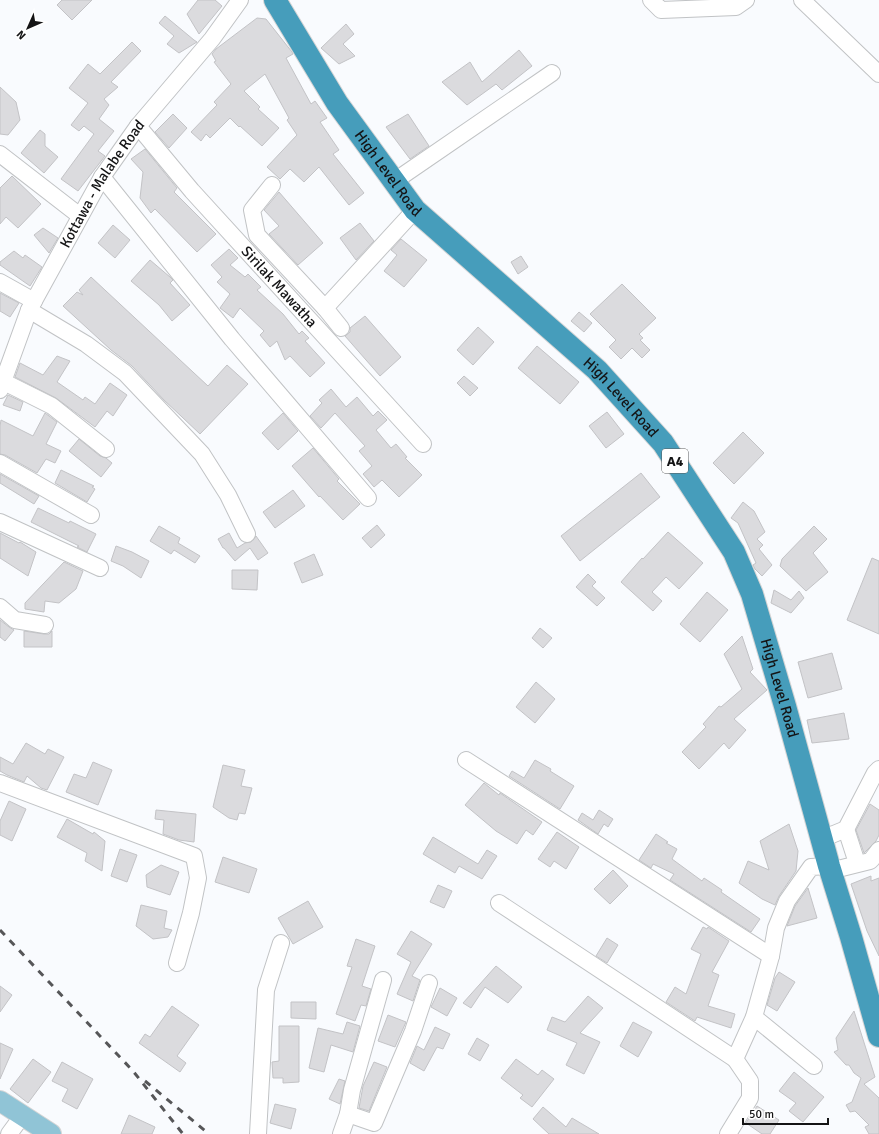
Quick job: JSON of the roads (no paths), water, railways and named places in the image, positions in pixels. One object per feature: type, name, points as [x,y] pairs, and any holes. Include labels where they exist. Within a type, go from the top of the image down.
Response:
[{"type":"highway","name":"High Level Road","points":[[275,0],[337,103],[415,210],[601,367],[662,443],[734,552],[752,594],[781,691],[841,866],[858,934],[879,992]]},
{"type":"highway","name":"High Level Road","points":[[284,0],[344,99],[399,178],[427,212],[601,367],[669,438],[714,504],[748,563],[793,704],[838,833],[851,937],[879,1036]]},
{"type":"main road","points":[[0,1101],[51,1134]]},
{"type":"street","name":"Kottawa - Malabe Road","points":[[3,375],[31,306],[102,176],[138,126],[212,39],[240,0]]},
{"type":"street","points":[[651,0],[661,10],[736,7],[746,0]]},
{"type":"street","points":[[802,0],[879,74]]},
{"type":"street","points":[[399,178],[552,73]]},
{"type":"street","name":"Sirilak Mawatha","points":[[138,126],[192,191],[423,444]]},
{"type":"street","points":[[0,154],[80,216]]},
{"type":"street","points":[[102,176],[232,339],[368,498]]},
{"type":"street","points":[[272,184],[252,210],[257,235],[325,308],[341,328]]},
{"type":"street","points":[[325,308],[415,210]]},
{"type":"street","points":[[0,282],[125,373],[202,454],[228,495],[247,534]]},
{"type":"street","points":[[3,375],[52,406],[106,449]]},
{"type":"street","points":[[0,463],[91,515]]},
{"type":"street","points":[[0,522],[100,568]]},
{"type":"street","points":[[0,607],[15,620],[45,625]]},
{"type":"street","points":[[466,760],[771,956]]},
{"type":"street","points":[[838,833],[875,773],[879,769]]},
{"type":"street","points":[[0,783],[194,856],[198,878],[191,913],[177,963]]},
{"type":"street","points":[[734,1059],[754,1017],[771,956],[776,928],[787,901],[812,867],[841,866],[872,859],[879,850]]},
{"type":"street","points":[[499,903],[734,1059],[750,1080],[750,1098],[728,1134]]},
{"type":"street","points":[[258,1134],[266,990],[281,943]]},
{"type":"street","points":[[341,1134],[348,1114],[352,1090],[384,980]]},
{"type":"street","points":[[348,1114],[374,1123],[414,1031],[429,983]]},
{"type":"street","points":[[754,1017],[814,1066]]},
{"type":"street","points":[[9,1134],[23,1115]]},
{"type":"railway","points":[[0,930],[133,1071],[183,1134]]},
{"type":"railway","points":[[145,1081],[209,1134]]}]
